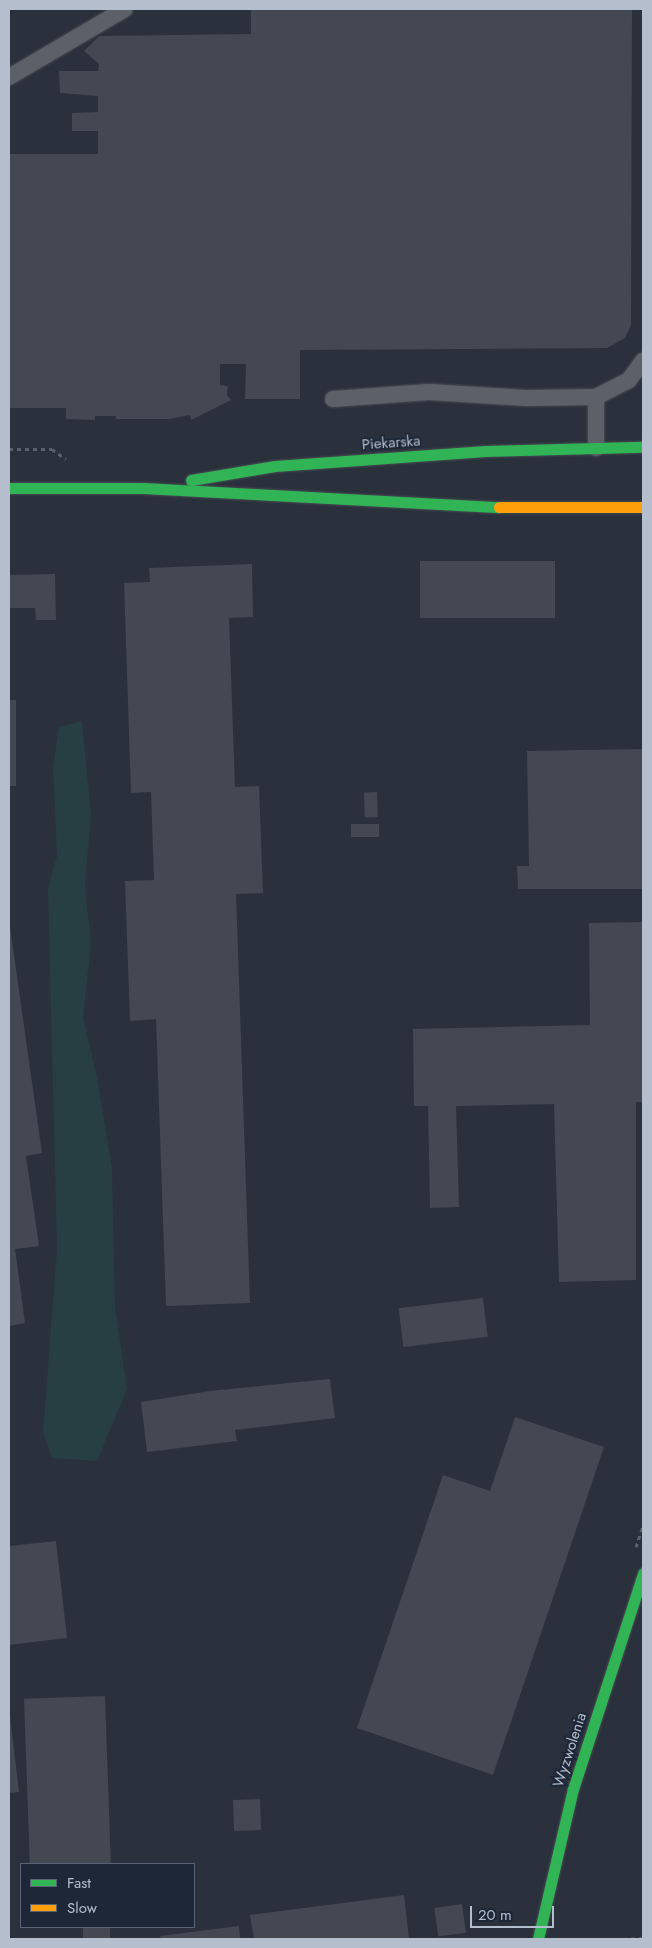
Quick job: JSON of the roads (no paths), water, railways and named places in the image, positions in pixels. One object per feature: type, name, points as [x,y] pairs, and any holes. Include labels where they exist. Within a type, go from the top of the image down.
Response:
[{"type":"street","name":"Piekarska","points":[[143,488],[275,466],[521,449],[643,447]]},
{"type":"street","name":"Piekarska","points":[[9,488],[143,488],[458,507],[643,507]]},
{"type":"street","name":"Wyzwolenia","points":[[538,1939],[573,1789],[643,1574]]},
{"type":"lane","points":[[9,77],[125,9]]},
{"type":"lane","points":[[333,400],[429,392],[526,398],[596,396],[629,380],[643,361]]},
{"type":"lane","points":[[596,396],[596,448]]}]
